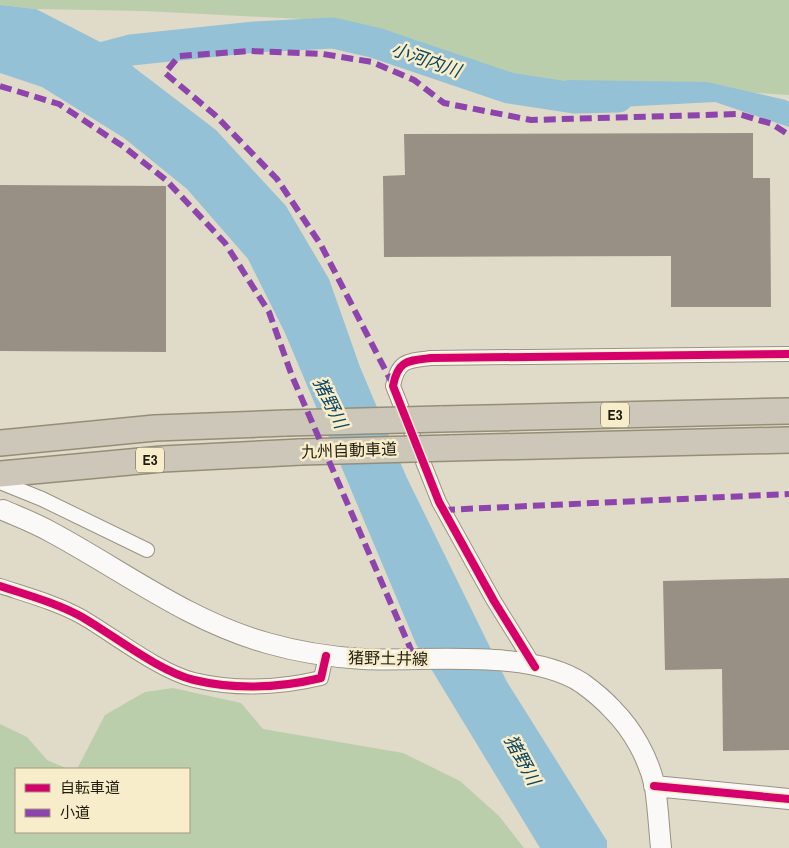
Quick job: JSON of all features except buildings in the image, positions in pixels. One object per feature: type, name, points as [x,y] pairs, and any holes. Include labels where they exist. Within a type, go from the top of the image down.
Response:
[{"type":"highway","name":"九州自動車道","points":[[0,443],[155,428],[789,411]]},
{"type":"highway","name":"九州自動車道","points":[[0,474],[162,459],[301,452],[789,440]]},
{"type":"main road","name":"猪野土井線","points":[[3,510],[50,531],[141,584],[225,628],[267,644],[326,656],[527,665],[559,672],[582,683],[604,700],[624,721],[642,752],[654,786],[661,848]]},
{"type":"main road","points":[[654,786],[789,799]]},
{"type":"street","points":[[527,665],[439,502],[393,386],[396,370],[407,361],[430,358],[789,354]]},
{"type":"street","points":[[0,482],[42,499],[147,550]]},
{"type":"street","points":[[0,586],[79,615],[153,662],[192,680],[242,687],[286,686],[321,678],[326,656]]},
{"type":"green space","points":[[0,0],[789,0],[789,95],[681,88],[572,88],[473,64],[416,40],[341,21],[144,11],[36,9],[0,5]]},
{"type":"green space","points":[[173,688],[241,703],[263,729],[403,753],[460,781],[499,816],[524,848],[0,848],[0,724],[27,737],[47,760],[66,768],[15,768],[15,833],[190,833],[190,768],[78,768],[105,715],[145,692]]},
{"type":"water","name":"猪野川","points":[[0,5],[36,9],[102,43],[216,130],[286,206],[329,279],[360,367],[406,476],[507,682],[607,841],[607,848],[540,848],[416,644],[285,333],[248,259],[187,189],[124,138],[42,87],[0,73]]},
{"type":"water","points":[[566,80],[707,82],[786,100],[789,102],[789,127],[715,102],[580,109]]},
{"type":"waterway","name":"小河内川","points":[[76,68],[97,59],[131,50],[255,37],[333,33],[376,43],[509,88],[574,98],[618,97]]},
{"type":"marked path","points":[[393,385],[321,245],[277,179],[215,115],[165,73],[179,56],[250,51],[323,54],[372,62],[414,80],[444,103],[531,120],[739,114],[772,124],[789,135]]},
{"type":"marked path","points":[[0,86],[59,104],[124,147],[166,180],[225,243],[269,312],[292,376],[415,659]]},
{"type":"marked path","points":[[443,510],[789,494]]},
{"type":"cycle path","points":[[535,667],[494,601],[439,502],[393,386],[395,377],[401,367],[410,361],[431,358],[789,354]]},
{"type":"cycle path","points":[[0,586],[72,612],[152,661],[181,676],[194,680],[242,686],[289,684],[321,678],[326,656]]},
{"type":"cycle path","points":[[654,786],[789,799]]}]
